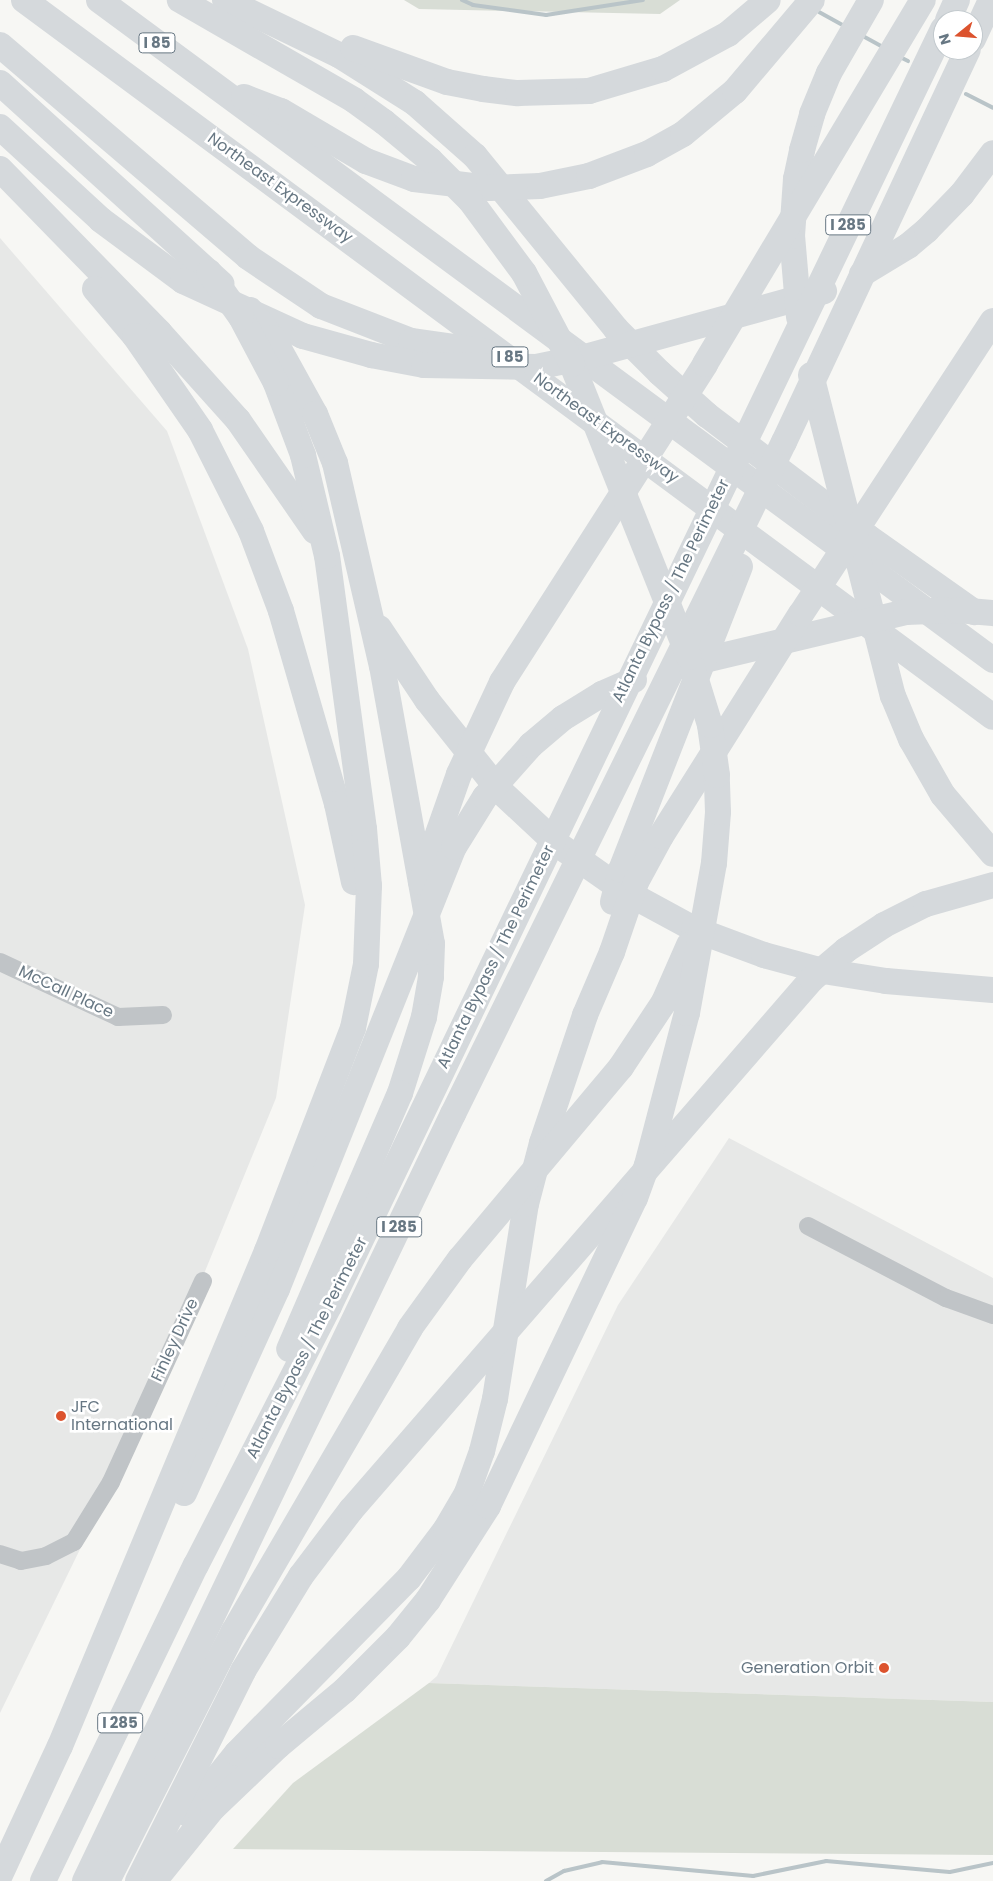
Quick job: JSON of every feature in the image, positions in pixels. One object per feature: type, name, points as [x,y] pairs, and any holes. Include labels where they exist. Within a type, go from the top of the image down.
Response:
[{"type":"highway","name":"Northeast Expressway","points":[[24,0],[993,717]]},
{"type":"highway","name":"I 85","points":[[99,0],[993,660]]},
{"type":"highway","points":[[154,1881],[213,1808],[278,1746],[345,1690],[398,1637],[428,1600],[488,1506],[602,1269],[642,1181],[687,1013],[706,905],[718,812],[717,775],[710,725],[689,657],[572,364],[524,273],[470,200],[430,160],[354,100],[180,0]]},
{"type":"highway","points":[[225,0],[372,74],[415,103],[475,156],[616,329],[700,409],[868,537],[993,625]]},
{"type":"highway","points":[[248,0],[368,55],[429,76],[483,89],[518,93],[589,91],[663,69],[728,34],[768,0]]},
{"type":"highway","points":[[216,86],[281,111],[366,161],[414,179],[489,188],[540,186],[589,176],[647,154],[683,134],[735,91],[812,0]]},
{"type":"highway","points":[[872,0],[829,73],[812,114],[802,150],[796,179],[792,236],[800,319],[812,381],[893,696],[911,739],[943,795],[993,854]]},
{"type":"highway","points":[[0,1875],[60,1746],[143,1584],[277,1289],[398,970],[459,774],[502,682],[705,364],[923,0]]},
{"type":"highway","points":[[983,17],[991,0]]},
{"type":"highway","points":[[0,45],[248,257],[321,306],[410,341],[463,350],[553,351],[704,325]]},
{"type":"highway","name":"Atlanta Bypass / The Perimeter","points":[[43,1881],[196,1566],[329,1306],[753,420],[933,50]]},
{"type":"highway","name":"Atlanta Bypass / The Perimeter","points":[[85,1881],[453,1114],[724,582],[963,60]]},
{"type":"highway","points":[[0,83],[244,302],[273,338],[315,414],[335,462],[382,666],[432,944],[431,977],[424,1017],[400,1093],[196,1566]]},
{"type":"highway","points":[[0,127],[101,220],[183,281],[303,336],[424,365],[536,367],[585,357],[806,297],[874,268],[927,230],[990,158]]},
{"type":"highway","points":[[0,169],[159,332],[238,420],[466,753],[498,789],[557,844],[624,891],[694,928],[798,964],[886,981],[993,990]]},
{"type":"highway","points":[[0,174],[135,336],[200,430],[238,501],[281,611],[337,804],[354,874],[356,953],[345,1021],[327,1095]]},
{"type":"highway","points":[[60,1746],[267,1251],[353,1028],[370,928],[364,829],[327,556],[303,455],[276,383],[241,317],[209,272]]},
{"type":"highway","points":[[585,1015],[612,952],[636,882],[661,836],[801,614],[993,321]]},
{"type":"highway","points":[[142,1881],[180,1825],[237,1753],[409,1578],[446,1529],[466,1493],[482,1451],[495,1399],[526,1204],[542,1143],[585,1015],[621,870],[724,582]]},
{"type":"highway","points":[[398,970],[454,847],[470,819],[511,764],[571,713],[602,694],[645,676],[828,628],[906,612],[957,610],[993,613]]},
{"type":"highway","points":[[138,1881],[243,1671],[301,1576],[351,1510],[815,976],[846,950],[884,925],[926,904],[993,884]]},
{"type":"highway","points":[[107,1881],[239,1622],[373,1387],[410,1328],[460,1258],[621,1067],[664,1002],[706,905]]},
{"type":"street","name":"McCall Place","points":[[0,962],[118,1017],[163,1015]]},
{"type":"street","points":[[808,1226],[946,1298],[993,1315]]},
{"type":"street","name":"Finley Drive","points":[[0,1554],[21,1561],[46,1556],[74,1542],[111,1482],[203,1281]]},
{"type":"shaded area","points":[[404,0],[680,0],[660,14],[419,9]]},
{"type":"shaded area","points":[[0,238],[167,431],[248,649],[305,905],[276,1098],[149,1408],[0,1713]]},
{"type":"shaded area","points":[[729,1138],[993,1278],[993,1702],[429,1683],[437,1676],[618,1305]]},
{"type":"shaded area","points":[[429,1683],[993,1702],[993,1855],[233,1849],[293,1783]]},
{"type":"waterway","points":[[462,0],[473,5],[546,15],[643,0]]},
{"type":"waterway","points":[[819,12],[846,27]]},
{"type":"waterway","points":[[861,35],[883,47]]},
{"type":"waterway","points":[[900,57],[908,61]]},
{"type":"waterway","points":[[966,94],[993,108]]},
{"type":"waterway","points":[[546,1881],[564,1871],[602,1862],[753,1876],[826,1861],[950,1872],[993,1863]]},
{"type":"place","name":"JFC International","points":[[61,1416]]},
{"type":"place","name":"Generation Orbit","points":[[884,1668]]}]
